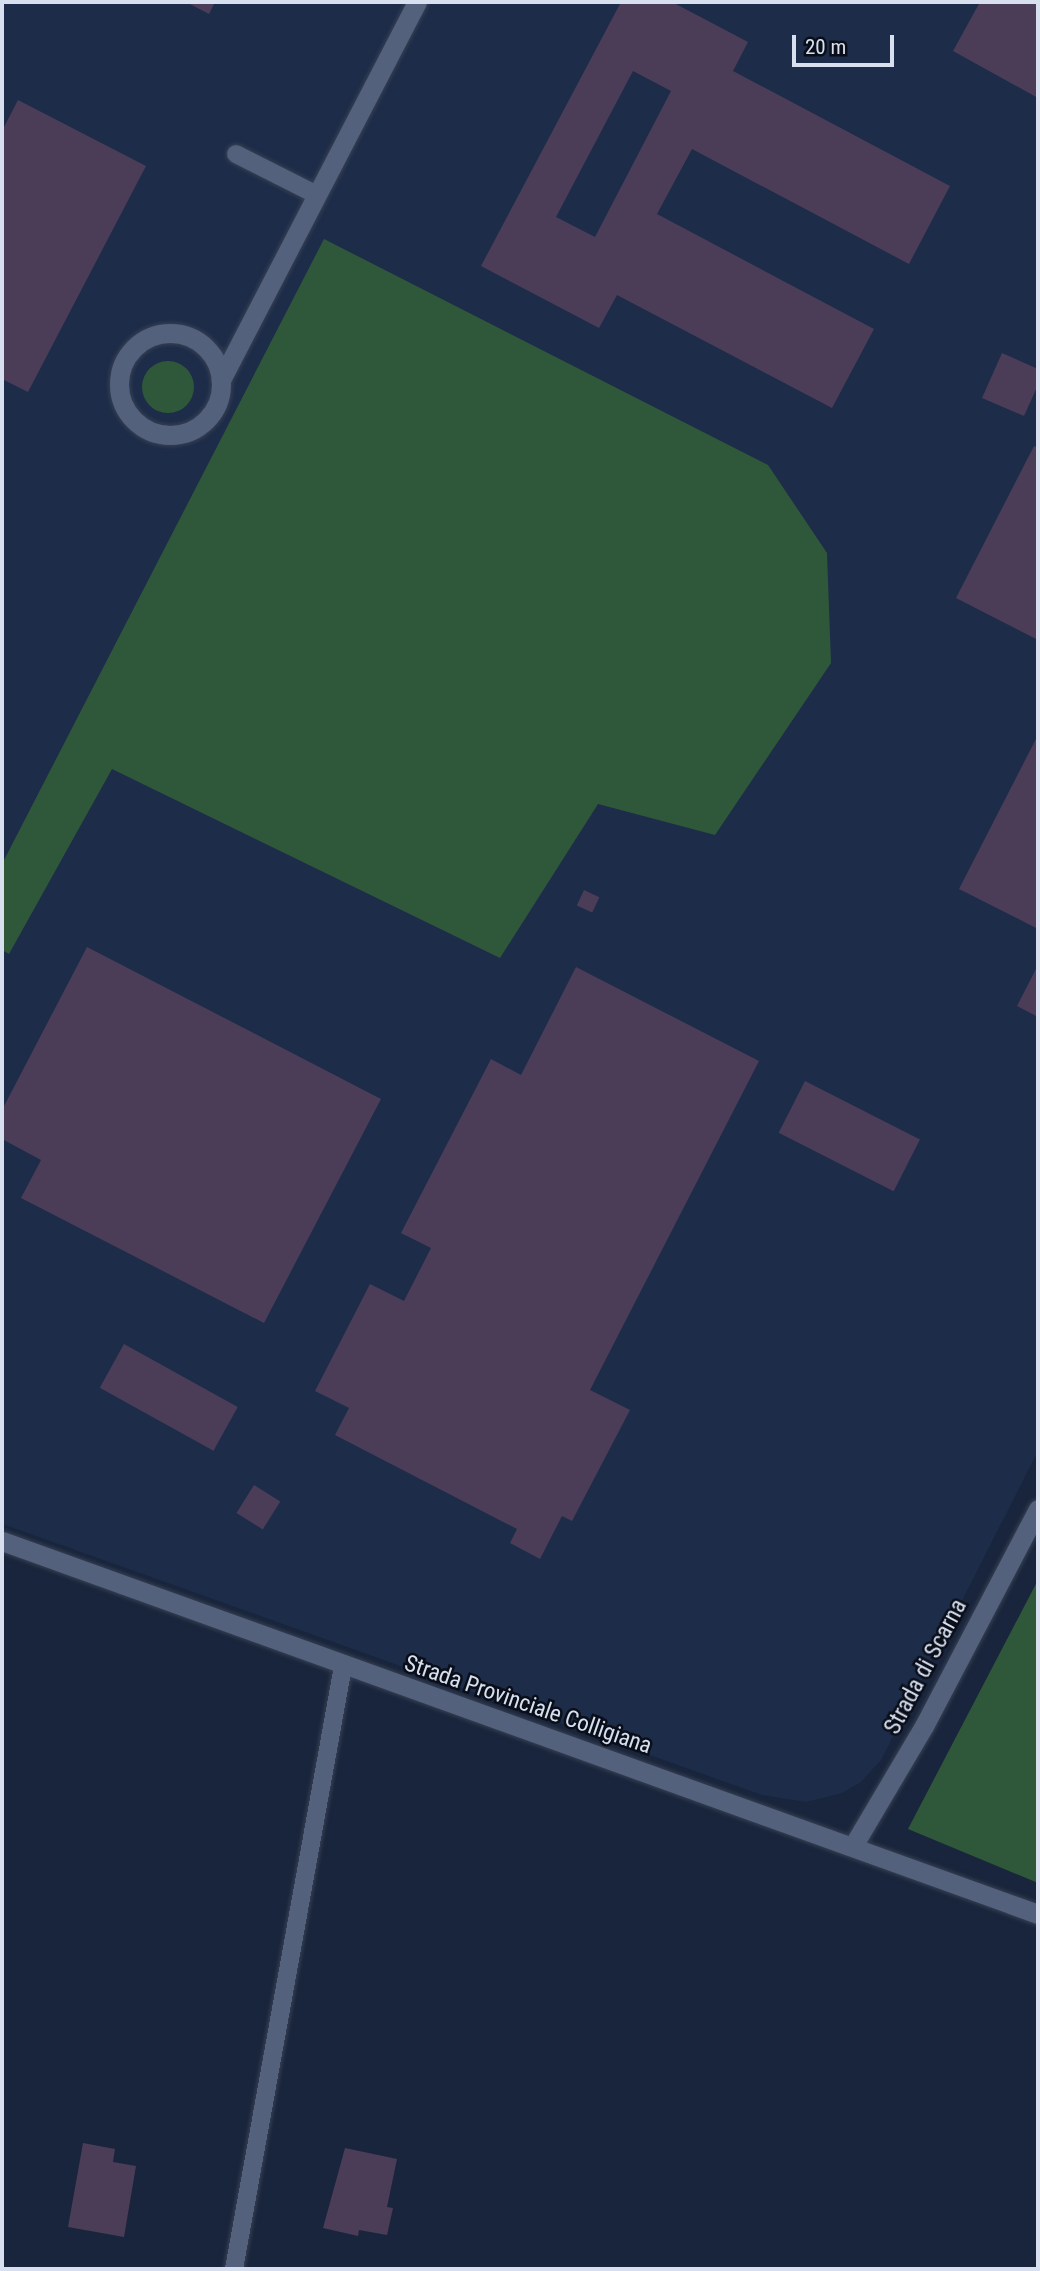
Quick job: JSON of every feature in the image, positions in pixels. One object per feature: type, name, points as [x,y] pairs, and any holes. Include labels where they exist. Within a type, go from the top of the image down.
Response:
[{"type":"street","points":[[221,380],[208,348],[177,332],[144,339],[130,351],[118,383],[129,415],[141,426],[172,436],[203,424],[220,397],[221,380],[315,194],[417,2]]},
{"type":"street","name":"Strada di Scarna","points":[[853,1846],[924,1726],[1038,1509]]},
{"type":"street","name":"Strada Provinciale Colligiana","points":[[2,1541],[1038,1914]]},
{"type":"lane","points":[[236,153],[315,194]]},
{"type":"lane","points":[[234,2269],[343,1666]]},
{"type":"shaded area","points":[[2,2],[1038,2],[1038,1451],[881,1760],[861,1782],[842,1793],[806,1802],[762,1795],[2,1524]]},
{"type":"green space","points":[[324,239],[768,465],[827,553],[831,663],[715,835],[598,804],[500,958],[112,769],[9,954],[2,950],[2,864]]},
{"type":"green space","points":[[168,361],[187,368],[194,387],[187,406],[168,413],[149,406],[142,387],[149,368]]},
{"type":"green space","points":[[1038,1580],[1038,1883],[908,1829]]},
{"type":"building","points":[[186,2],[215,2],[209,14]]},
{"type":"building","points":[[621,2],[672,2],[748,42],[733,71],[950,186],[909,264],[692,149],[657,214],[874,329],[832,408],[617,295],[599,328],[481,266]],"holes":[[[633,71],[671,91],[595,237],[556,217]]]},
{"type":"building","points":[[980,2],[1038,2],[1038,98],[953,51]]},
{"type":"building","points":[[18,100],[146,166],[28,392],[2,379],[2,131]]},
{"type":"building","points":[[1002,353],[1038,369],[1038,385],[1024,416],[982,398]]},
{"type":"building","points":[[1034,446],[1038,448],[1038,640],[956,598]]},
{"type":"building","points":[[1038,735],[1038,929],[959,889]]},
{"type":"building","points":[[584,890],[599,897],[592,913],[577,905]]},
{"type":"building","points":[[87,947],[381,1099],[264,1323],[21,1198],[41,1160],[2,1139],[2,1110]]},
{"type":"building","points":[[1038,965],[1038,1017],[1017,1006]]},
{"type":"building","points":[[576,967],[759,1061],[590,1390],[630,1410],[572,1521],[562,1516],[540,1559],[510,1543],[517,1529],[335,1435],[349,1408],[315,1391],[370,1284],[404,1301],[431,1248],[401,1233],[491,1059],[521,1075]]},
{"type":"building","points":[[805,1081],[920,1140],[894,1191],[779,1133]]},
{"type":"building","points":[[124,1344],[238,1407],[213,1451],[100,1388]]},
{"type":"building","points":[[254,1485],[280,1501],[263,1529],[237,1513]]},
{"type":"building","points":[[83,2143],[115,2149],[113,2162],[136,2166],[124,2237],[68,2227]]},
{"type":"building","points":[[345,2148],[397,2159],[387,2207],[393,2208],[387,2235],[359,2230],[358,2236],[323,2228]]}]
